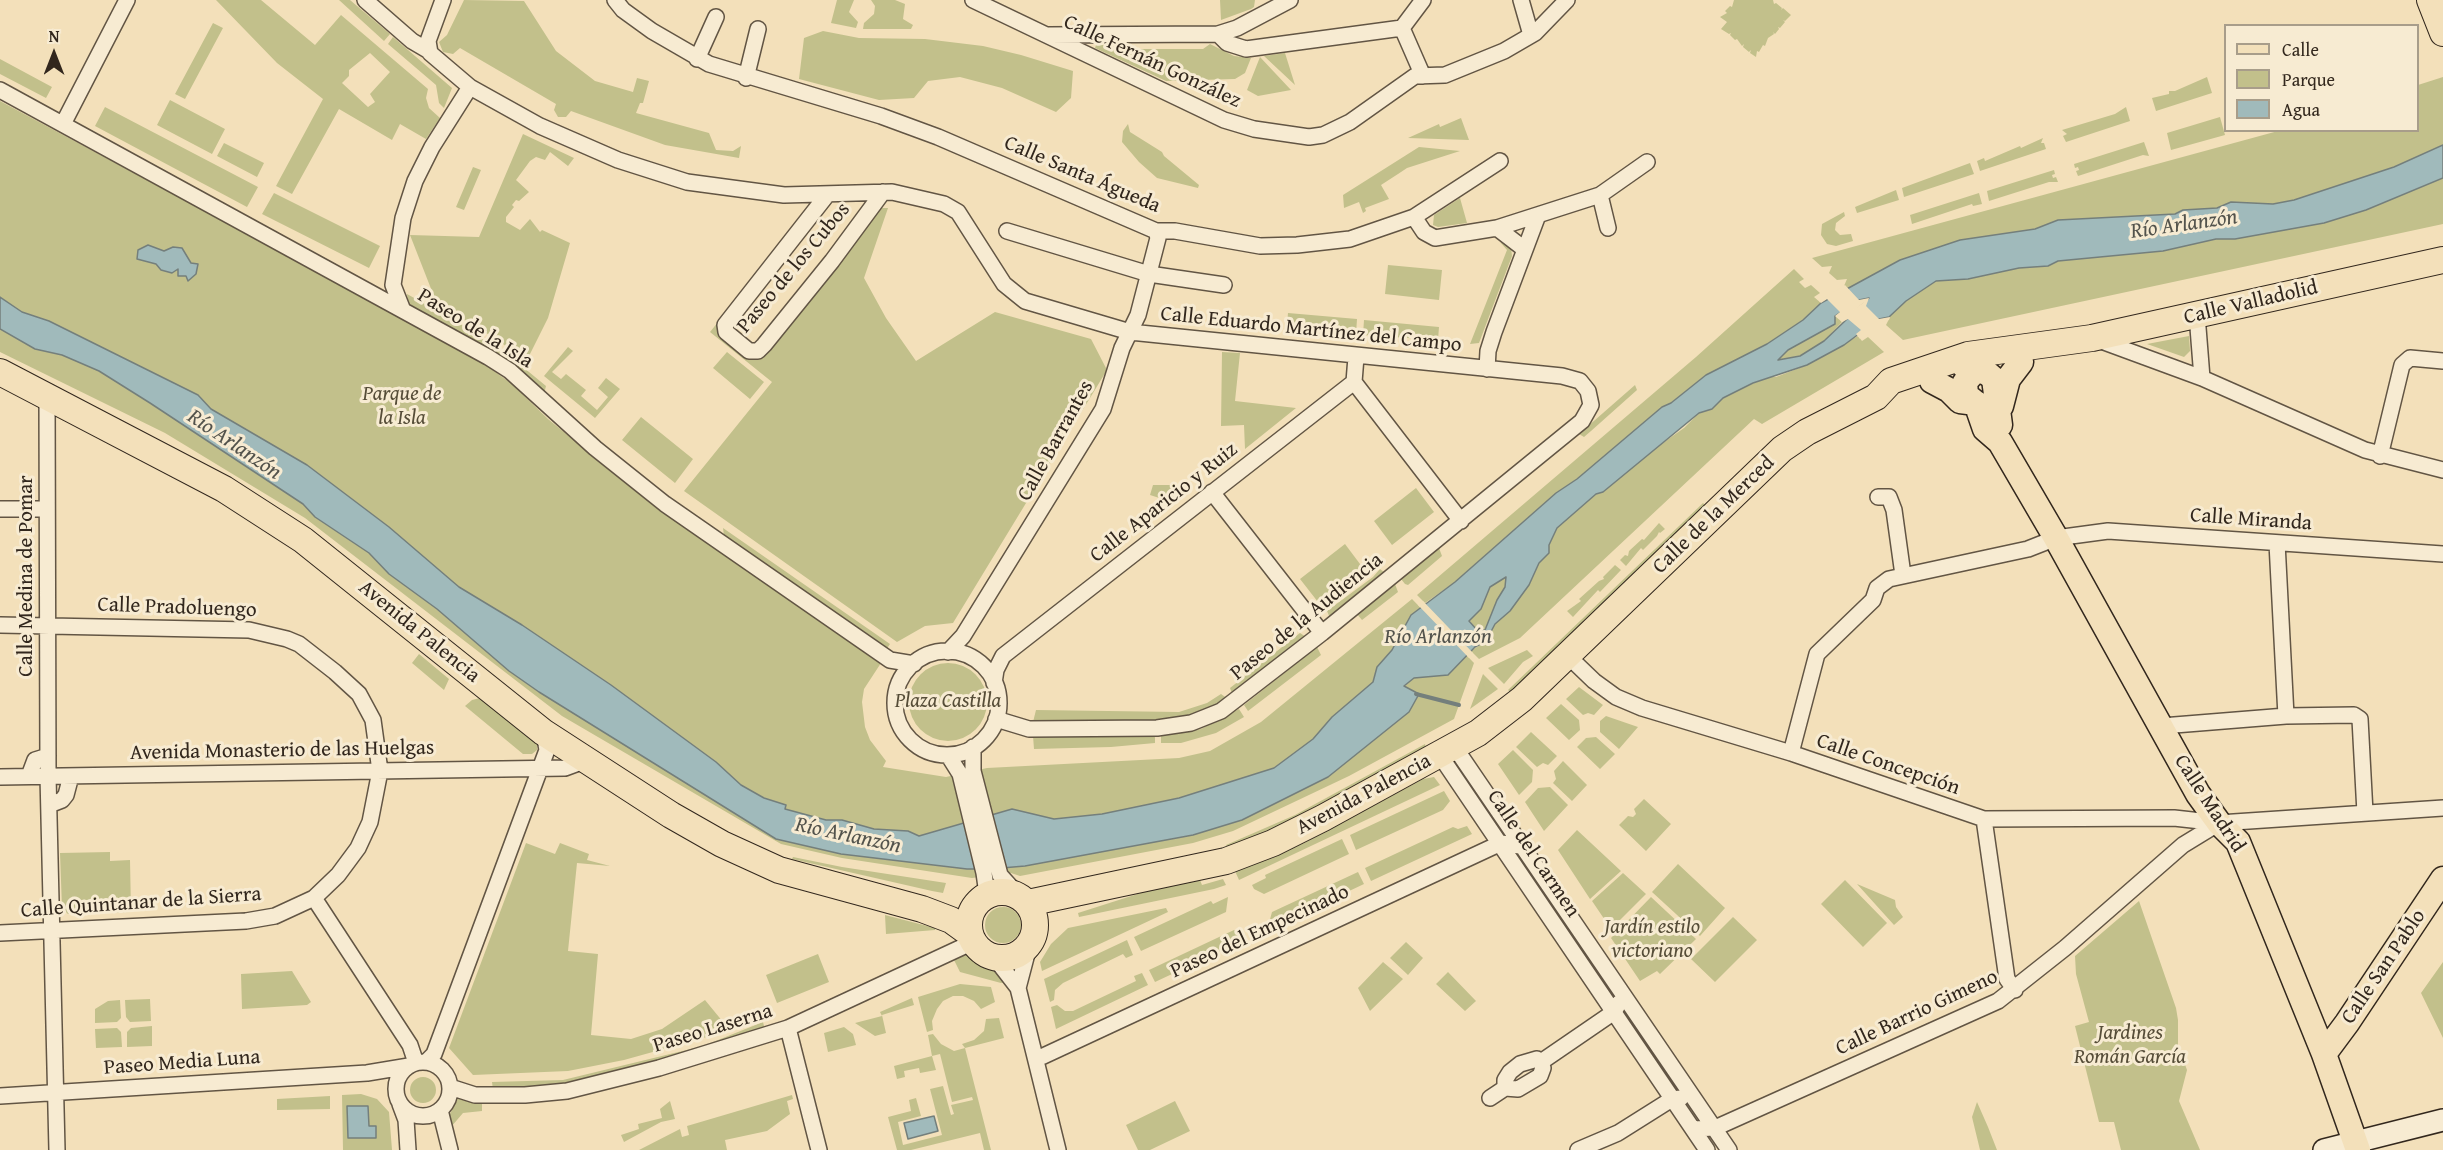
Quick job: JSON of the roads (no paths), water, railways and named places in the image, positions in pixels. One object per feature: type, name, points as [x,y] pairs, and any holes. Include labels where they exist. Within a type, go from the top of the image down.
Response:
[{"type":"highway","name":"Calle Valladolid","points":[[1930,371],[1998,351],[2058,345],[2443,260]]},
{"type":"highway","name":"Calle Valladolid","points":[[1930,371],[1976,370],[1993,389],[2058,345]]},
{"type":"highway","name":"Calle de la Merced","points":[[1568,656],[1782,449],[1807,432],[1876,397],[1891,381],[1930,371]]},
{"type":"highway","name":"Avenida Palencia","points":[[0,372],[224,489],[303,540],[543,732],[574,761],[722,844],[779,870],[941,915],[971,938]]},
{"type":"highway","name":"Avenida Palencia","points":[[1024,900],[1132,882],[1226,861],[1273,843],[1446,750],[1500,718],[1568,656]]},
{"type":"highway","name":"Avenida Palencia","points":[[1031,940],[1050,919],[1132,882]]},
{"type":"highway","name":"Avenida Palencia","points":[[838,886],[873,887],[963,904],[986,888]]},
{"type":"highway","points":[[986,888],[1024,900],[1035,918],[1031,940],[1019,954],[1007,958],[994,957],[982,952],[971,938],[969,923],[986,888]]},
{"type":"main road","points":[[1993,389],[1967,397],[1964,389],[1966,380],[1976,370],[1978,362],[1998,351]]},
{"type":"main road","points":[[1930,371],[1949,390],[1993,389]]},
{"type":"main road","points":[[1993,389],[2001,401],[1995,432]]},
{"type":"main road","name":"Calle Madrid","points":[[1993,389],[1995,432],[2162,726],[2198,794],[2218,823],[2238,842],[2362,1147]]},
{"type":"main road","name":"Calle San Pablo","points":[[2324,1054],[2443,879]]},
{"type":"main road","points":[[2362,1147],[2443,1120]]},
{"type":"main road","points":[[2324,1150],[2362,1147],[2443,1132]]},
{"type":"street","points":[[63,124],[127,0]]},
{"type":"street","name":"Paseo de los Cubos","points":[[365,0],[470,87],[540,126],[609,156],[661,175],[727,188],[784,195],[907,193],[944,204],[958,212],[1004,284],[1015,294]]},
{"type":"street","name":"Calle Santa Águeda","points":[[615,0],[623,10],[652,31],[697,59],[746,78],[881,116],[928,133],[1156,231],[1175,231],[1251,245],[1297,245],[1350,239],[1414,217],[1500,161]]},
{"type":"street","name":"Calle Fernán González","points":[[973,0],[1224,120],[1254,129],[1299,136],[1317,136],[1350,123],[1415,76],[1445,75],[1497,54],[1531,35],[1567,0]]},
{"type":"street","points":[[1218,34],[1227,43],[1245,49],[1402,28],[1423,0]]},
{"type":"street","points":[[1521,0],[1531,35]]},
{"type":"street","points":[[1046,35],[1218,34],[1238,28],[1281,2]]},
{"type":"street","points":[[429,51],[428,41],[439,3]]},
{"type":"street","points":[[697,59],[716,17]]},
{"type":"street","points":[[1238,28],[1235,40],[1245,49]]},
{"type":"street","points":[[1402,28],[1423,76]]},
{"type":"street","points":[[746,78],[758,29]]},
{"type":"street","points":[[402,308],[393,285],[403,218],[415,181],[432,147],[470,87]]},
{"type":"street","name":"Paseo de la Isla","points":[[0,90],[402,308],[510,371],[636,482],[890,660],[914,664]]},
{"type":"street","points":[[1414,217],[1424,232],[1435,238],[1497,228],[1600,195],[1647,162]]},
{"type":"street","name":"Paseo de los Cubos","points":[[827,195],[725,325],[726,332],[749,351],[758,351],[764,345],[884,192]]},
{"type":"street","points":[[1600,195],[1608,228]]},
{"type":"street","points":[[1486,369],[1491,342],[1523,248],[1538,215]]},
{"type":"street","points":[[1497,228],[1523,248]]},
{"type":"street","points":[[1007,231],[1149,274],[1224,285]]},
{"type":"street","name":"Calle Barrantes","points":[[948,652],[963,636],[1103,409],[1149,274],[1158,238],[1156,231]]},
{"type":"street","points":[[380,296],[393,285]]},
{"type":"street","name":"Calle Eduardo Martínez del Campo","points":[[1015,294],[1025,301],[1130,332],[1356,357],[1572,377],[1586,387],[1591,405]]},
{"type":"street","points":[[2198,315],[2202,378]]},
{"type":"street","points":[[2092,338],[2202,378],[2380,456],[2443,470]]},
{"type":"street","points":[[1356,357],[1354,382],[1461,520]]},
{"type":"street","points":[[2380,456],[2402,365],[2410,358],[2443,361]]},
{"type":"street","name":"Calle Aparicio y Ruiz","points":[[994,683],[996,670],[1003,656],[1354,382]]},
{"type":"street","name":"Calle Medina de Pomar","points":[[47,396],[48,776],[57,1150]]},
{"type":"street","name":"Paseo de la Audiencia","points":[[996,719],[1029,729],[1158,728],[1191,723],[1229,706],[1582,421],[1591,405]]},
{"type":"street","points":[[1212,492],[1322,633]]},
{"type":"street","points":[[1883,501],[1903,575]]},
{"type":"street","points":[[0,508],[47,509]]},
{"type":"street","name":"Calle Miranda","points":[[1791,753],[1817,654],[1873,600],[1877,588],[1884,582],[1903,575],[2028,549],[2056,538],[2108,531],[2443,554]]},
{"type":"street","points":[[2277,543],[2286,716]]},
{"type":"street","name":"Calle Pradoluengo","points":[[0,625],[249,630],[287,639],[335,672],[359,694],[373,720],[380,771]]},
{"type":"street","points":[[948,652],[973,659],[983,667],[994,683],[998,701],[996,719],[989,733],[973,747],[948,754],[921,748],[901,728],[895,708],[900,681],[914,664],[930,655],[948,652]]},
{"type":"street","name":"Calle Concepción","points":[[1568,656],[1593,681],[1616,697],[1662,716],[1791,753],[1984,819],[2174,818],[2218,823],[2443,808]]},
{"type":"street","name":"Paseo de la Isla","points":[[890,660],[900,681]]},
{"type":"street","points":[[2162,726],[2349,713],[2360,719],[2365,813]]},
{"type":"street","points":[[408,1150],[406,1120],[397,1094],[398,1079],[434,1054],[541,768],[548,744],[543,732]]},
{"type":"street","points":[[973,747],[967,773],[986,888]]},
{"type":"street","name":"Calle del Carmen","points":[[1446,750],[1508,821],[1729,1150]]},
{"type":"street","name":"Calle del Carmen","points":[[1446,750],[1501,843],[1707,1150]]},
{"type":"street","points":[[948,754],[967,773]]},
{"type":"street","points":[[29,776],[35,760],[48,756]]},
{"type":"street","name":"Avenida Monasterio de las Huelgas","points":[[0,777],[541,768],[574,761]]},
{"type":"street","name":"Calle Quintanar de la Sierra","points":[[0,933],[246,921],[275,916],[314,898],[338,875],[358,848],[370,822],[380,771]]},
{"type":"street","points":[[49,805],[62,800],[66,795],[71,776]]},
{"type":"street","points":[[1984,819],[2007,979],[2015,990]]},
{"type":"street","points":[[1508,821],[1508,833],[1501,843],[1520,846],[1528,851]]},
{"type":"street","name":"Calle Barrio Gimeno","points":[[1693,1130],[1715,1128],[1998,1001],[2015,990],[2183,845],[2218,823]]},
{"type":"street","name":"Paseo del Empecinado","points":[[1036,1059],[1501,843]]},
{"type":"street","points":[[314,898],[410,1045],[417,1064]]},
{"type":"street","name":"Paseo Laserna","points":[[450,1087],[488,1096],[567,1091],[713,1053],[788,1028],[971,938]]},
{"type":"street","points":[[1018,988],[1031,940]]},
{"type":"street","points":[[994,957],[1018,988],[1058,1150]]},
{"type":"street","points":[[1541,1062],[1614,1012],[1619,1004],[1620,988]]},
{"type":"street","points":[[1614,1012],[1632,1015],[1642,1021]]},
{"type":"street","points":[[788,1028],[819,1150]]},
{"type":"street","points":[[1490,1098],[1505,1088],[1510,1072],[1520,1064],[1533,1059],[1541,1062]]},
{"type":"street","points":[[1505,1088],[1513,1091],[1531,1083],[1542,1073],[1541,1062]]},
{"type":"street","points":[[397,1094],[410,1113],[425,1116],[440,1110],[447,1101],[450,1087],[441,1070],[417,1064]]},
{"type":"street","name":"Paseo Media Luna","points":[[0,1096],[367,1073],[417,1064]]},
{"type":"street","points":[[1672,1099],[1675,1092],[1674,1070]]},
{"type":"street","name":"Paseo Media Luna","points":[[367,1073],[397,1094]]},
{"type":"street","points":[[1578,1150],[1618,1132],[1672,1099],[1678,1097],[1695,1102]]},
{"type":"street","points":[[440,1110],[450,1149]]},
{"type":"street","points":[[425,1116],[450,1149]]},
{"type":"water","name":"Río Arlanzón","points":[[2443,145],[2443,178],[2366,210],[2324,223],[2235,239],[2216,239],[2163,251],[2058,261],[2048,266],[2019,268],[1968,279],[1936,281],[1906,301],[1889,317],[1879,319],[1844,345],[1807,365],[1753,383],[1723,398],[1712,409],[1699,413],[1603,492],[1596,494],[1557,528],[1549,545],[1549,553],[1539,563],[1529,585],[1510,611],[1495,624],[1486,641],[1475,647],[1448,675],[1414,678],[1404,686],[1419,694],[1409,712],[1328,777],[1242,820],[1193,835],[1025,866],[990,869],[967,869],[841,854],[776,839],[539,692],[509,671],[437,609],[389,574],[369,553],[315,517],[303,504],[150,403],[99,371],[62,355],[35,349],[0,329],[0,297],[22,312],[49,321],[198,395],[211,409],[307,465],[389,527],[459,587],[522,625],[611,685],[716,762],[741,785],[764,798],[786,805],[785,809],[826,820],[842,820],[874,829],[908,831],[919,836],[1012,809],[1054,819],[1102,814],[1179,798],[1274,768],[1313,739],[1332,717],[1373,682],[1377,667],[1392,650],[1411,615],[1455,582],[1556,493],[1577,479],[1662,407],[1671,403],[1706,375],[1767,344],[1803,320],[1821,303],[1900,260],[1960,240],[2035,229],[2058,220],[2175,214],[2183,210],[2217,208],[2231,202],[2273,204],[2294,200],[2394,167]],"holes":[[[1869,298],[1824,341],[1800,356],[1778,360],[1788,350],[1835,324],[1835,316],[1859,300]],[[1506,577],[1505,587],[1485,630],[1477,630],[1469,621],[1481,609],[1490,587]]]},
{"type":"water","points":[[148,245],[164,251],[173,247],[182,248],[191,263],[198,264],[196,274],[188,281],[186,276],[178,276],[178,269],[172,273],[161,270],[156,264],[137,259],[138,250]]},
{"type":"water","points":[[347,1106],[368,1106],[369,1126],[376,1126],[376,1138],[348,1138]]},
{"type":"water","points":[[934,1116],[938,1131],[908,1139],[904,1123]]},
{"type":"waterway","points":[[1416,694],[1459,705]]},
{"type":"park label","name":"Parque de la Isla","points":[[402,407]]},
{"type":"park label","name":"Plaza Castilla","points":[[948,702]]},
{"type":"park label","name":"Jardín estilo victoriano","points":[[1652,940]]},
{"type":"park label","name":"Jardines Román García","points":[[2130,1046]]}]
